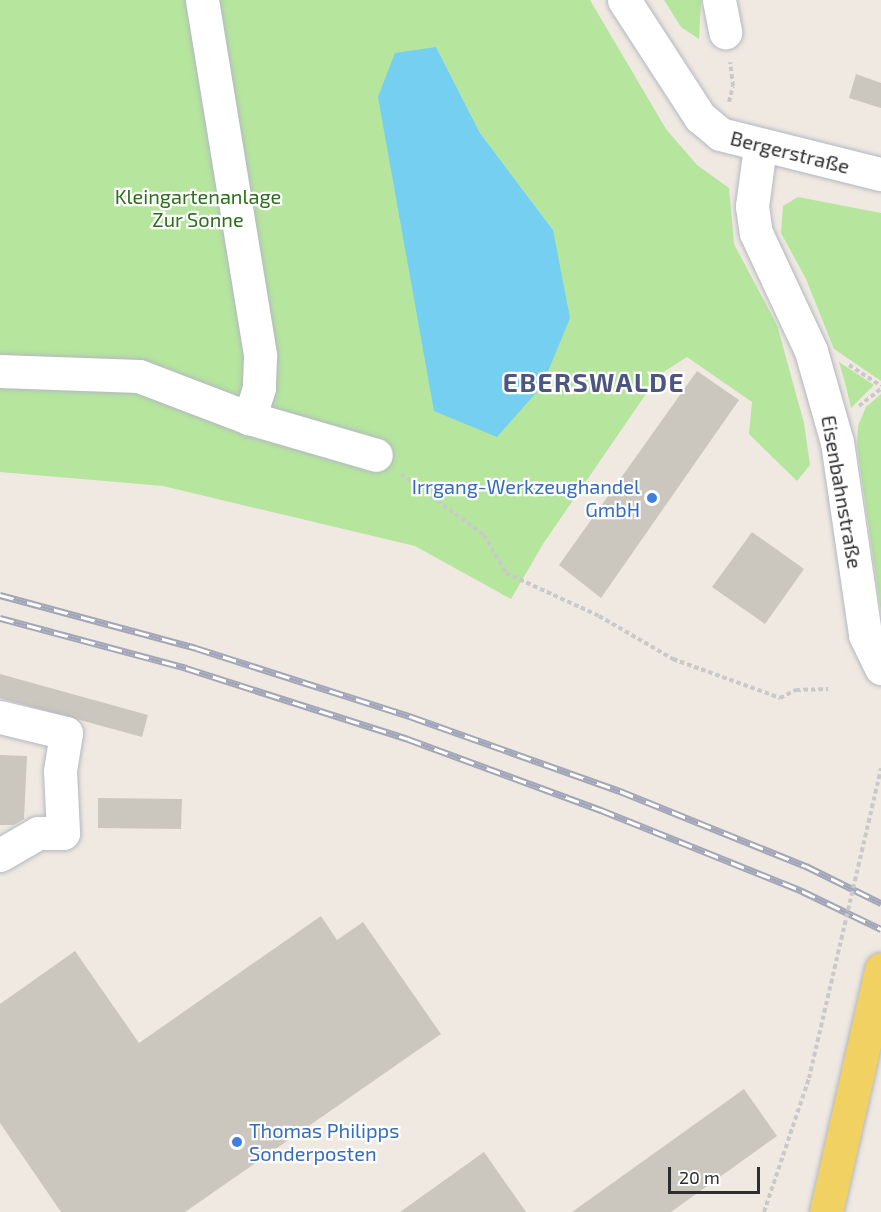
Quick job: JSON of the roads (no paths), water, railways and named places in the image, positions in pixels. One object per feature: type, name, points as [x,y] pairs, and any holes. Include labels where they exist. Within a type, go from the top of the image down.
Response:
[{"type":"main road","points":[[826,1212],[881,969]]},
{"type":"street","points":[[202,0],[260,356],[259,388],[249,418]]},
{"type":"street","name":"Bergerstraße","points":[[624,0],[700,117],[720,134],[760,147],[881,174]]},
{"type":"street","points":[[719,0],[725,32]]},
{"type":"street","name":"Eisenbahnstraße","points":[[760,147],[752,206],[756,233],[812,351],[837,442],[865,635],[881,668]]},
{"type":"street","points":[[0,371],[139,376],[249,418],[376,455]]},
{"type":"street","points":[[0,717],[66,734],[60,771],[63,833],[38,833],[0,855]]},
{"type":"water","points":[[436,47],[480,133],[553,230],[570,318],[542,386],[497,437],[434,411],[378,97],[395,53]]},
{"type":"railway","points":[[0,595],[196,648],[412,717],[620,791],[806,866],[881,903]]},
{"type":"railway","points":[[0,618],[186,668],[408,739],[601,810],[802,891],[881,929]]},
{"type":"place","name":"Irrgang-Werkzeughandel GmbH","points":[[652,498]]},
{"type":"place","name":"Thomas Philipps Sonderposten","points":[[237,1142]]},
{"type":"district","name":"EBERSWALDE","points":[[594,382]]},
{"type":"park label","name":"Kleingartenanlage Zur Sonne","points":[[198,208]]}]
